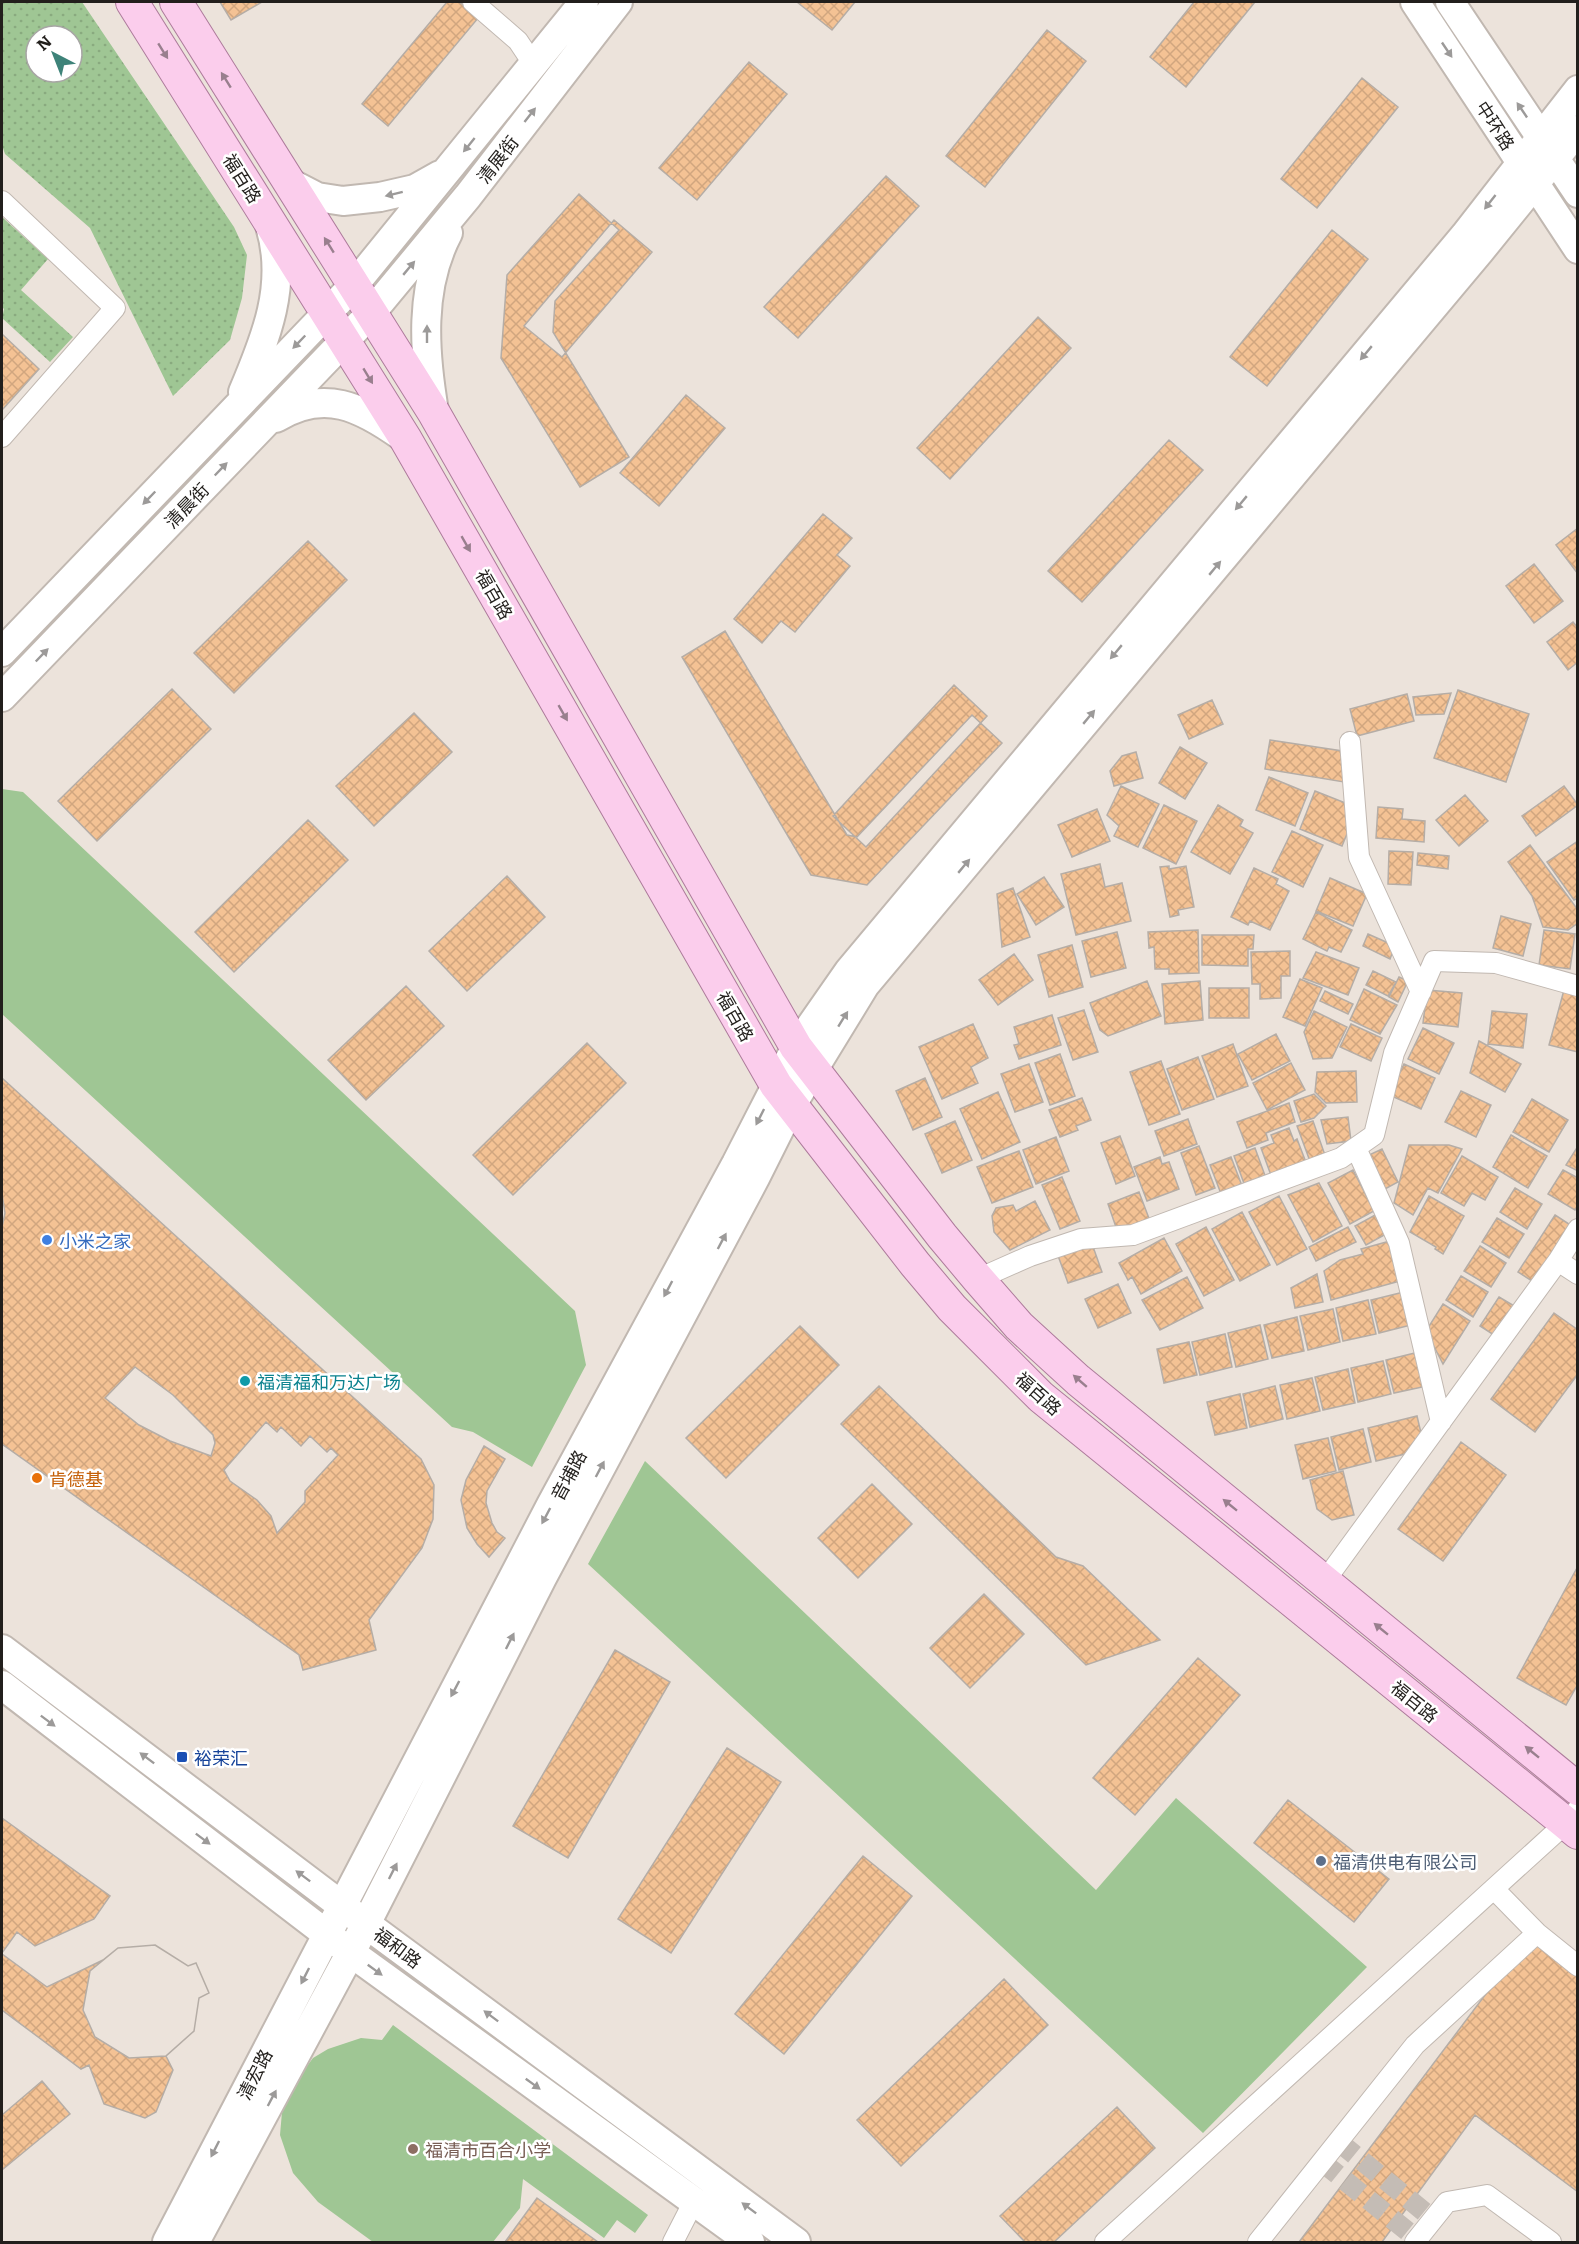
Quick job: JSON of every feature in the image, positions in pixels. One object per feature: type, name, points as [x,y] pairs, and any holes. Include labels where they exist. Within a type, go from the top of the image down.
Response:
[{"type":"main road","name":"福百路","points":[[132,2],[346,340],[405,438],[784,1095],[951,1308],[1041,1397],[1574,1822]]},
{"type":"main road","name":"福百路","points":[[176,2],[434,413],[804,1058],[942,1236],[1019,1326],[1078,1380],[1578,1789]]},
{"type":"street","points":[[472,2],[518,41],[534,65]]},
{"type":"street","name":"清展街","points":[[354,285],[584,2]]},
{"type":"street","name":"清展街","points":[[372,313],[468,196],[618,2]]},
{"type":"street","name":"中环路","points":[[1414,2],[1578,249]]},
{"type":"street","name":"中环路","points":[[1450,2],[1578,194]]},
{"type":"street","points":[[1547,148],[1578,90]]},
{"type":"street","points":[[1547,148],[1578,130]]},
{"type":"street","name":"音埔路","points":[[342,1905],[551,1505],[736,1164],[784,1095],[804,1058],[1465,270],[1528,173],[1547,148]]},
{"type":"street","points":[[290,183],[317,197],[343,201],[380,197],[415,189],[447,171]]},
{"type":"street","points":[[434,413],[427,371],[429,285],[440,250],[468,196]]},
{"type":"street","points":[[2,201],[115,309],[2,437]]},
{"type":"street","points":[[236,407],[268,327],[278,282],[276,245],[267,215]]},
{"type":"street","name":"清晨街","points":[[2,652],[354,285]]},
{"type":"street","name":"清晨街","points":[[2,697],[372,313]]},
{"type":"street","points":[[261,427],[294,407],[321,403],[351,406],[375,417],[405,438]]},
{"type":"street","points":[[1350,742],[1359,857],[1421,992]]},
{"type":"street","points":[[978,1279],[1030,1256],[1081,1239],[1133,1235],[1341,1158],[1356,1148],[1374,1135],[1394,1053],[1434,962],[1496,963],[1578,986]]},
{"type":"street","name":"音埔路","points":[[366,1924],[542,1578],[756,1178],[784,1095]]},
{"type":"street","points":[[1356,1148],[1399,1243],[1441,1422]]},
{"type":"street","points":[[1324,1582],[1558,1261],[1578,1229]]},
{"type":"street","points":[[1558,1261],[1578,1274]]},
{"type":"street","name":"福和路","points":[[2,1649],[366,1924],[796,2242]]},
{"type":"street","name":"福和路","points":[[2,1685],[350,1952],[750,2242]]},
{"type":"street","points":[[1105,2242],[1494,1889],[1574,1822]]},
{"type":"street","points":[[1494,1889],[1536,1933],[1578,1966]]},
{"type":"street","name":"清宏路","points":[[167,2242],[342,1905]]},
{"type":"street","name":"清宏路","points":[[195,2242],[366,1924]]},
{"type":"street","points":[[1258,2242],[1415,2045],[1536,1933]]},
{"type":"street","points":[[1415,2242],[1447,2202],[1487,2195],[1551,2242]]},
{"type":"street","points":[[673,2242],[694,2201]]},
{"type":"green space","points":[[2,2],[82,2],[234,227],[247,255],[242,298],[230,340],[173,396],[90,228],[5,154],[2,145]]},
{"type":"green space","points":[[2,217],[48,259],[21,290],[73,337],[50,362],[2,318],[4,309],[2,307]]},
{"type":"green space","points":[[2,789],[23,792],[575,1311],[586,1365],[532,1467],[473,1432],[452,1427],[2,1014]]},
{"type":"green space","points":[[645,1461],[1096,1890],[1176,1798],[1367,1967],[1203,2133],[588,1564]]},
{"type":"green space","name":"福清市百合小学","points":[[393,2025],[648,2215],[635,2233],[617,2220],[604,2238],[523,2179],[520,2208],[493,2242],[373,2242],[318,2202],[293,2173],[280,2135],[282,2112],[290,2089],[313,2058],[328,2049],[361,2038],[382,2040]]},
{"type":"building","points":[[220,2],[262,2],[231,20]]},
{"type":"building","points":[[447,2],[459,2],[479,17],[388,126],[362,104]]},
{"type":"building","points":[[797,2],[855,2],[832,30]]},
{"type":"building","points":[[1194,2],[1255,2],[1186,87],[1150,57]]},
{"type":"building","points":[[1047,30],[1086,61],[985,187],[946,156]]},
{"type":"building","points":[[749,62],[787,94],[697,200],[659,168]]},
{"type":"building","points":[[1362,78],[1398,107],[1317,208],[1281,179]]},
{"type":"building","points":[[886,176],[919,206],[798,338],[764,307]]},
{"type":"building","points":[[579,194],[619,230],[555,301],[553,332],[629,457],[580,487],[501,358],[507,275]]},
{"type":"building","points":[[614,220],[652,252],[562,357],[524,326]]},
{"type":"building","points":[[1332,230],[1368,259],[1267,386],[1230,357]]},
{"type":"building","points":[[1038,317],[1071,348],[950,479],[917,448]]},
{"type":"building","points":[[2,334],[39,369],[2,410]]},
{"type":"building","points":[[686,395],[725,428],[659,506],[620,473]]},
{"type":"building","points":[[1169,440],[1203,470],[1082,602],[1048,571]]},
{"type":"building","points":[[823,514],[852,538],[837,555],[850,566],[795,632],[781,621],[762,643],[734,619]]},
{"type":"building","points":[[1578,528],[1578,574],[1556,545]]},
{"type":"building","points":[[308,541],[347,580],[234,693],[194,653]]},
{"type":"building","points":[[1534,564],[1563,601],[1534,623],[1506,586]]},
{"type":"building","points":[[1573,622],[1578,628],[1578,662],[1568,670],[1547,642]]},
{"type":"building","points":[[725,631],[847,835],[857,837],[972,715],[1002,743],[867,885],[811,875],[682,657]]},
{"type":"building","points":[[954,685],[987,716],[866,847],[833,816]]},
{"type":"building","points":[[172,689],[211,729],[97,841],[58,801]]},
{"type":"building","points":[[1458,690],[1529,714],[1506,782],[1434,758]]},
{"type":"building","points":[[1451,693],[1444,714],[1416,715],[1413,697]]},
{"type":"building","points":[[1407,694],[1414,721],[1357,736],[1350,709]]},
{"type":"building","points":[[1212,700],[1223,724],[1189,739],[1178,715]]},
{"type":"building","points":[[414,713],[452,752],[374,826],[336,786]]},
{"type":"building","points":[[1270,740],[1349,752],[1344,782],[1265,769]]},
{"type":"building","points":[[1180,747],[1207,763],[1185,799],[1159,783]]},
{"type":"building","points":[[1136,752],[1143,778],[1114,786],[1110,771],[1122,756]]},
{"type":"building","points":[[1269,777],[1308,793],[1295,826],[1256,810]]},
{"type":"building","points":[[1121,786],[1159,804],[1138,847],[1114,836],[1119,826],[1107,815]]},
{"type":"building","points":[[1564,786],[1578,805],[1536,836],[1522,816]]},
{"type":"building","points":[[1315,791],[1353,806],[1351,824],[1342,846],[1300,829]]},
{"type":"building","points":[[1465,795],[1488,821],[1459,846],[1436,820]]},
{"type":"building","points":[[1164,805],[1197,821],[1176,864],[1143,848]]},
{"type":"building","points":[[1218,805],[1243,820],[1240,826],[1253,833],[1230,874],[1191,852]]},
{"type":"building","points":[[1378,807],[1403,809],[1402,819],[1425,821],[1424,842],[1376,838]]},
{"type":"building","points":[[1097,809],[1110,841],[1072,857],[1058,825]]},
{"type":"building","points":[[308,820],[348,860],[234,972],[195,932]]},
{"type":"building","points":[[1292,831],[1323,845],[1303,887],[1272,872]]},
{"type":"building","points":[[1578,841],[1578,898],[1574,900],[1547,862]]},
{"type":"building","points":[[1530,845],[1578,910],[1578,923],[1568,930],[1543,927],[1532,896],[1508,862]]},
{"type":"building","points":[[1389,851],[1413,852],[1411,885],[1388,884]]},
{"type":"building","points":[[1418,853],[1449,856],[1448,869],[1417,865]]},
{"type":"building","points":[[1100,864],[1105,887],[1122,883],[1131,921],[1076,935],[1061,874]]},
{"type":"building","points":[[1169,866],[1169,869],[1186,866],[1194,907],[1178,910],[1179,915],[1170,917],[1160,867]]},
{"type":"building","points":[[1254,868],[1278,879],[1276,884],[1289,891],[1270,930],[1250,921],[1248,925],[1231,917]]},
{"type":"building","points":[[507,876],[545,917],[467,991],[429,951]]},
{"type":"building","points":[[1044,877],[1064,907],[1036,925],[1017,894]]},
{"type":"building","points":[[1330,878],[1367,894],[1353,926],[1316,911]]},
{"type":"building","points":[[1013,888],[1030,937],[1002,947],[997,894]]},
{"type":"building","points":[[1316,912],[1352,930],[1341,952],[1329,947],[1327,951],[1303,939]]},
{"type":"building","points":[[1501,916],[1531,924],[1523,956],[1493,948]]},
{"type":"building","points":[[1198,930],[1199,973],[1169,974],[1169,969],[1155,969],[1154,947],[1149,948],[1148,932]]},
{"type":"building","points":[[1544,930],[1575,934],[1570,969],[1539,965]]},
{"type":"building","points":[[1117,932],[1126,968],[1091,977],[1082,941]]},
{"type":"building","points":[[1368,934],[1395,946],[1390,959],[1363,946]]},
{"type":"building","points":[[1202,935],[1254,935],[1253,949],[1248,949],[1248,966],[1202,965]]},
{"type":"building","points":[[1072,945],[1083,987],[1049,997],[1038,955]]},
{"type":"building","points":[[1290,951],[1290,976],[1281,976],[1281,998],[1260,999],[1260,984],[1252,984],[1251,952]]},
{"type":"building","points":[[1316,952],[1359,968],[1348,995],[1303,978]]},
{"type":"building","points":[[1014,954],[1033,980],[998,1005],[979,980]]},
{"type":"building","points":[[1373,971],[1396,982],[1388,996],[1366,985]]},
{"type":"building","points":[[1399,977],[1408,981],[1398,1002],[1389,997]]},
{"type":"building","points":[[1300,979],[1322,988],[1305,1026],[1283,1017]]},
{"type":"building","points":[[1147,981],[1161,1016],[1108,1036],[1100,1030],[1090,1003]]},
{"type":"building","points":[[1200,981],[1203,1020],[1165,1024],[1162,984]]},
{"type":"building","points":[[406,986],[444,1026],[366,1100],[328,1060]]},
{"type":"building","points":[[1209,988],[1249,988],[1249,1018],[1209,1018]]},
{"type":"building","points":[[1364,989],[1397,1005],[1380,1034],[1350,1020]]},
{"type":"building","points":[[1427,990],[1462,993],[1458,1027],[1423,1023]]},
{"type":"building","points":[[1564,990],[1578,993],[1578,1052],[1549,1045]]},
{"type":"building","points":[[1325,991],[1353,1004],[1348,1014],[1320,1001]]},
{"type":"building","points":[[1084,1010],[1098,1052],[1073,1060],[1058,1018]]},
{"type":"building","points":[[1314,1011],[1347,1027],[1332,1058],[1313,1059],[1304,1032]]},
{"type":"building","points":[[1492,1011],[1527,1014],[1523,1048],[1488,1044]]},
{"type":"building","points":[[1052,1015],[1061,1045],[1019,1059],[1014,1045],[1019,1044],[1014,1027]]},
{"type":"building","points":[[973,1024],[988,1058],[971,1067],[978,1083],[942,1099],[919,1047]]},
{"type":"building","points":[[1351,1024],[1382,1038],[1371,1061],[1340,1047]]},
{"type":"building","points":[[1423,1028],[1454,1043],[1439,1074],[1408,1059]]},
{"type":"building","points":[[1276,1034],[1290,1061],[1252,1080],[1238,1054]]},
{"type":"building","points":[[1479,1041],[1521,1064],[1505,1092],[1470,1073]]},
{"type":"building","points":[[587,1043],[626,1083],[513,1195],[473,1155]]},
{"type":"building","points":[[1233,1044],[1248,1086],[1217,1097],[1202,1056]]},
{"type":"building","points":[[1060,1054],[1075,1096],[1050,1105],[1035,1063]]},
{"type":"building","points":[[1198,1057],[1214,1099],[1182,1110],[1167,1069]]},
{"type":"building","points":[[1161,1061],[1180,1114],[1149,1125],[1130,1072]]},
{"type":"building","points":[[1291,1063],[1305,1090],[1267,1110],[1253,1083]]},
{"type":"building","points":[[1029,1064],[1043,1102],[1015,1112],[1001,1074]]},
{"type":"building","points":[[1404,1064],[1435,1078],[1421,1109],[1389,1095]]},
{"type":"building","points":[[1356,1071],[1357,1102],[1326,1103],[1315,1092],[1317,1072]]},
{"type":"building","name":"福清福和万达广场","points":[[2,1078],[421,1459],[434,1485],[433,1519],[422,1548],[369,1620],[376,1650],[303,1670],[299,1655],[2,1444],[2,1227],[5,1213],[2,1194]],"holes":[[[135,1367],[173,1395],[213,1435],[215,1443],[211,1456],[170,1441],[139,1425],[105,1398]],[[266,1422],[277,1432],[281,1427],[301,1446],[310,1436],[327,1452],[331,1448],[338,1455],[305,1491],[305,1502],[277,1533],[271,1516],[257,1500],[230,1481],[224,1470]]]},
{"type":"building","points":[[925,1078],[942,1117],[913,1130],[896,1091]]},
{"type":"building","points":[[1461,1091],[1491,1105],[1476,1137],[1445,1122]]},
{"type":"building","points":[[998,1092],[1020,1142],[982,1159],[960,1109]]},
{"type":"building","points":[[1314,1094],[1326,1106],[1314,1118],[1301,1122],[1294,1101]]},
{"type":"building","points":[[1082,1098],[1091,1120],[1076,1126],[1078,1130],[1060,1137],[1049,1110]]},
{"type":"building","points":[[1532,1099],[1568,1120],[1549,1152],[1513,1132]]},
{"type":"building","points":[[1289,1103],[1295,1122],[1266,1133],[1268,1140],[1247,1148],[1237,1122]]},
{"type":"building","points":[[1348,1117],[1351,1141],[1327,1144],[1321,1120]]},
{"type":"building","points":[[1188,1119],[1197,1144],[1164,1156],[1155,1131]]},
{"type":"building","points":[[955,1121],[972,1160],[942,1173],[925,1134]]},
{"type":"building","points":[[1313,1121],[1326,1158],[1311,1164],[1297,1126]]},
{"type":"building","points":[[1289,1128],[1294,1141],[1297,1139],[1307,1165],[1272,1178],[1261,1148],[1274,1143],[1271,1135]]},
{"type":"building","points":[[1511,1135],[1547,1156],[1528,1188],[1493,1167]]},
{"type":"building","points":[[1120,1136],[1135,1176],[1116,1184],[1101,1143]]},
{"type":"building","points":[[1056,1137],[1069,1171],[1036,1184],[1023,1150]]},
{"type":"building","points":[[1409,1145],[1449,1145],[1462,1149],[1438,1193],[1428,1188],[1413,1215],[1394,1203]]},
{"type":"building","points":[[1199,1146],[1215,1188],[1196,1195],[1181,1153]]},
{"type":"building","points":[[1578,1146],[1578,1171],[1566,1165]]},
{"type":"building","points":[[1255,1148],[1267,1181],[1246,1189],[1234,1156]]},
{"type":"building","points":[[1382,1149],[1398,1182],[1385,1189],[1369,1155]]},
{"type":"building","points":[[1019,1151],[1033,1187],[992,1203],[977,1167]]},
{"type":"building","points":[[1462,1156],[1498,1177],[1485,1200],[1472,1193],[1464,1206],[1441,1193]]},
{"type":"building","points":[[1160,1157],[1162,1164],[1169,1162],[1179,1189],[1147,1201],[1134,1167]]},
{"type":"building","points":[[1231,1157],[1244,1191],[1223,1199],[1210,1165]]},
{"type":"building","points":[[1353,1170],[1374,1211],[1350,1224],[1328,1183]]},
{"type":"building","points":[[1563,1170],[1578,1178],[1578,1206],[1575,1210],[1548,1194]]},
{"type":"building","points":[[1062,1177],[1080,1221],[1060,1229],[1042,1185]]},
{"type":"building","points":[[1319,1183],[1342,1226],[1313,1242],[1288,1195]]},
{"type":"building","points":[[1515,1188],[1542,1204],[1527,1229],[1500,1212]]},
{"type":"building","points":[[1139,1192],[1150,1221],[1118,1233],[1108,1204]]},
{"type":"building","points":[[1279,1196],[1307,1249],[1277,1265],[1249,1212]]},
{"type":"building","points":[[1429,1196],[1464,1216],[1443,1254],[1435,1249],[1436,1247],[1410,1232]]},
{"type":"building","points":[[1035,1201],[1050,1230],[1010,1250],[994,1232],[992,1216],[996,1208],[1013,1205],[1016,1211]]},
{"type":"building","points":[[1242,1212],[1270,1265],[1240,1281],[1212,1229]]},
{"type":"building","points":[[1377,1214],[1388,1233],[1366,1245],[1355,1226]]},
{"type":"building","points":[[1555,1215],[1572,1226],[1535,1283],[1518,1272]]},
{"type":"building","points":[[1497,1218],[1524,1234],[1509,1258],[1482,1242]]},
{"type":"building","points":[[1206,1227],[1234,1280],[1204,1296],[1176,1244]]},
{"type":"building","points":[[1348,1227],[1356,1242],[1316,1261],[1309,1247]]},
{"type":"building","points":[[1164,1238],[1182,1271],[1141,1294],[1132,1277],[1128,1280],[1119,1263]]},
{"type":"building","points":[[1091,1241],[1102,1272],[1068,1283],[1057,1253]]},
{"type":"building","points":[[1390,1241],[1400,1281],[1331,1300],[1324,1271],[1340,1260],[1363,1254],[1361,1249]]},
{"type":"building","points":[[1480,1246],[1506,1263],[1491,1287],[1464,1271]]},
{"type":"building","points":[[1317,1274],[1323,1302],[1295,1308],[1291,1288]]},
{"type":"building","points":[[1461,1276],[1488,1292],[1473,1317],[1446,1300]]},
{"type":"building","points":[[1187,1277],[1203,1308],[1160,1330],[1142,1300]]},
{"type":"building","points":[[1118,1284],[1131,1313],[1098,1328],[1085,1299]]},
{"type":"building","points":[[1404,1292],[1411,1325],[1379,1333],[1371,1300]]},
{"type":"building","points":[[1499,1297],[1516,1307],[1497,1337],[1480,1326]]},
{"type":"building","points":[[1368,1300],[1376,1334],[1343,1341],[1336,1308]]},
{"type":"building","points":[[1443,1304],[1470,1321],[1443,1364],[1426,1331]]},
{"type":"building","points":[[1333,1309],[1340,1342],[1308,1350],[1300,1316]]},
{"type":"building","points":[[1554,1313],[1578,1330],[1578,1374],[1535,1432],[1491,1399]]},
{"type":"building","points":[[1297,1317],[1304,1351],[1272,1358],[1264,1325]]},
{"type":"building","points":[[1260,1325],[1268,1359],[1236,1367],[1228,1333]]},
{"type":"building","points":[[800,1326],[839,1365],[726,1478],[686,1438]]},
{"type":"building","points":[[1225,1334],[1232,1367],[1200,1375],[1192,1342]]},
{"type":"building","points":[[1189,1342],[1197,1375],[1164,1383],[1157,1349]]},
{"type":"building","points":[[1419,1352],[1427,1386],[1394,1393],[1386,1360]]},
{"type":"building","points":[[1383,1361],[1391,1394],[1358,1402],[1351,1368]]},
{"type":"building","points":[[1348,1369],[1355,1403],[1323,1410],[1315,1377]]},
{"type":"building","points":[[1312,1378],[1320,1411],[1287,1419],[1280,1385]]},
{"type":"building","points":[[879,1386],[1056,1557],[1083,1566],[1160,1640],[1086,1665],[841,1424]]},
{"type":"building","points":[[1275,1386],[1283,1419],[1250,1427],[1243,1394]]},
{"type":"building","points":[[1240,1394],[1247,1428],[1215,1435],[1207,1402]]},
{"type":"building","points":[[1417,1416],[1421,1433],[1409,1453],[1376,1461],[1368,1428]]},
{"type":"building","points":[[1363,1429],[1371,1462],[1339,1470],[1331,1437]]},
{"type":"building","points":[[1328,1438],[1336,1471],[1303,1479],[1295,1445]]},
{"type":"building","points":[[1461,1442],[1506,1475],[1443,1561],[1398,1529]]},
{"type":"building","points":[[484,1446],[505,1459],[487,1491],[486,1503],[492,1523],[497,1532],[505,1538],[489,1557],[467,1528],[461,1500],[466,1480]]},
{"type":"building","points":[[1343,1471],[1354,1515],[1332,1520],[1317,1509],[1310,1480]]},
{"type":"building","points":[[872,1484],[912,1524],[858,1578],[818,1538]]},
{"type":"building","points":[[1578,1566],[1578,1684],[1566,1705],[1517,1678]]},
{"type":"building","points":[[984,1594],[1024,1634],[970,1688],[930,1648]]},
{"type":"building","points":[[615,1650],[670,1682],[568,1858],[513,1826]]},
{"type":"building","points":[[1198,1658],[1240,1695],[1135,1815],[1093,1778]]},
{"type":"building","points":[[727,1748],[781,1782],[671,1953],[618,1919]]},
{"type":"building","name":"福清供电有限公司","points":[[1288,1800],[1389,1879],[1354,1922],[1254,1843]]},
{"type":"building","points":[[2,1818],[110,1896],[94,1919],[35,1946],[17,1932],[2,1953]]},
{"type":"building","points":[[863,1856],[912,1896],[784,2054],[735,2014]]},
{"type":"building","points":[[1528,1938],[1578,1976],[1578,2192],[1475,2115],[1382,2242],[1299,2242]]},
{"type":"building","points":[[155,1945],[188,1966],[196,1963],[209,1993],[199,1998],[194,2031],[166,2056],[129,2058],[95,2037],[83,2010],[90,1971],[118,1948]]},
{"type":"building","points":[[155,1945],[188,1966],[196,1963],[209,1993],[199,1998],[194,2031],[166,2056],[173,2070],[156,2112],[145,2118],[104,2104],[89,2065],[81,2069],[2,2010],[2,1954],[47,1987],[103,1960],[118,1948]]},
{"type":"building","points":[[1004,1979],[1048,2025],[901,2166],[857,2120]]},
{"type":"building","points":[[42,2081],[70,2114],[2,2170],[2,2115]]},
{"type":"building","points":[[1117,2107],[1155,2148],[1054,2242],[1025,2242],[1000,2216]]},
{"type":"building","points":[[537,2198],[598,2242],[505,2242]]},
{"type":"tunnel","points":[[1339,2142],[1433,2219]]},
{"type":"tunnel","points":[[1322,2162],[1417,2239]]},
{"type":"place","name":"小米之家","points":[[47,1240]]},
{"type":"place","name":"福清福和万达广场","points":[[245,1381]]},
{"type":"place","name":"肯德基","points":[[37,1478]]},
{"type":"place","name":"裕荣汇","points":[[182,1757]]},
{"type":"place","name":"福清供电有限公司","points":[[1321,1861]]},
{"type":"place","name":"福清市百合小学","points":[[413,2149]]}]
